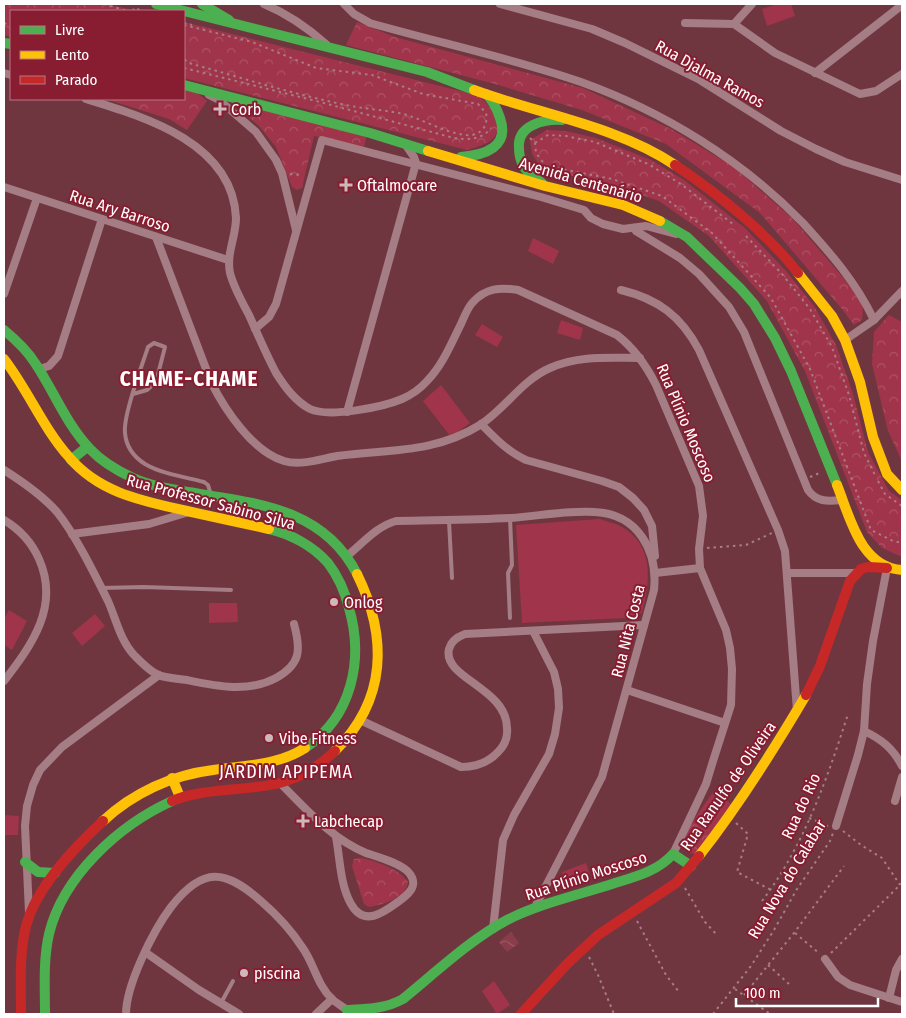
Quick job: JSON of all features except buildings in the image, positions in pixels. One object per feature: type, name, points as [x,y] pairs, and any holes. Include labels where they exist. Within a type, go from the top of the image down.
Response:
[{"type":"main road","points":[[156,4],[181,10]]},
{"type":"main road","points":[[202,4],[234,23]]},
{"type":"main road","points":[[185,11],[427,72],[481,92],[621,137],[659,154],[692,176],[724,200],[768,241],[795,269],[832,316],[845,340],[860,382],[872,437],[880,457],[887,474],[902,490]]},
{"type":"main road","name":"Avenida Centenário","points":[[185,85],[370,133],[545,186],[623,205],[661,221],[687,237],[754,304],[775,338],[791,370],[861,544],[870,556],[887,568]]},
{"type":"main road","points":[[452,157],[475,157],[489,152],[500,139],[502,132],[500,117],[489,96],[481,92]]},
{"type":"main road","points":[[545,186],[524,166],[518,143],[522,132],[542,122],[559,120],[579,123]]},
{"type":"main road","name":"Rua Professor Sabino Silva","points":[[4,330],[22,346],[39,369],[67,420],[87,446],[108,464],[128,476],[164,488],[258,505],[302,518],[320,529],[335,542],[347,556],[362,584],[373,615],[379,658],[376,678],[360,720],[350,735],[315,769],[281,784],[205,792],[180,797],[136,819],[119,833],[94,859],[74,885],[54,922],[45,964],[45,1014]]},
{"type":"main road","name":"Rua Professor Sabino Silva","points":[[4,360],[15,373],[54,437],[71,460],[79,469],[94,480],[118,493],[159,506],[281,532],[306,544],[333,568],[349,606],[356,635],[354,682],[338,716],[325,733],[298,753],[267,765],[215,769],[172,778],[138,794],[106,817],[82,841],[40,894],[30,914],[24,938],[21,1014]]},
{"type":"main road","points":[[71,460],[87,446]]},
{"type":"main road","points":[[856,573],[868,567],[902,570]]},
{"type":"main road","name":"Rua Ranulfo de Oliveira","points":[[520,1014],[567,964],[598,935],[660,895],[691,866],[729,816],[775,748],[797,710],[820,666],[850,581],[856,573]]},
{"type":"main road","points":[[172,778],[180,797]]},
{"type":"main road","points":[[673,854],[691,866]]},
{"type":"main road","name":"Rua Plínio Moscoso","points":[[344,1012],[384,1008],[403,1000],[493,929],[520,914],[645,874],[666,862],[673,854]]},
{"type":"main road","points":[[26,862],[35,872],[55,873]]},
{"type":"main road","points":[[396,1014],[403,1000]]},
{"type":"main road","points":[[344,1012],[358,1014]]},
{"type":"street","points":[[264,4],[286,14],[312,32],[330,48]]},
{"type":"street","points":[[344,4],[354,14],[370,23],[582,83],[669,122],[702,141],[735,163],[792,212],[847,273],[874,320]]},
{"type":"street","name":"Rua Djalma Ramos","points":[[500,4],[583,26],[625,43],[700,80],[781,131],[816,149],[845,162],[902,180]]},
{"type":"street","points":[[734,24],[752,4]]},
{"type":"street","points":[[815,73],[902,5]]},
{"type":"street","points":[[684,22],[734,24],[776,53],[860,94],[869,94],[876,91],[902,74]]},
{"type":"street","points":[[198,88],[219,100],[256,132],[276,160],[282,173],[296,231]]},
{"type":"street","name":"Rua Plínio Moscoso","points":[[89,100],[131,113],[164,127],[196,147],[213,161],[227,182],[233,199],[236,217],[228,260],[235,287],[284,387],[297,400],[310,409],[324,413],[347,412],[391,403],[415,391],[428,381],[440,365],[472,303],[480,295],[502,287],[518,290],[617,335],[630,345],[656,385],[699,486],[703,516],[699,549],[700,568],[726,630],[730,648],[731,705],[706,784],[673,854]]},
{"type":"street","points":[[255,329],[269,317],[276,304],[322,140],[416,163],[584,210],[590,218],[602,224],[623,229],[646,226],[687,237]]},
{"type":"street","points":[[347,412],[416,163],[405,144]]},
{"type":"street","name":"Rua Ary Barroso","points":[[4,187],[228,260]]},
{"type":"street","points":[[4,294],[37,198]]},
{"type":"street","points":[[39,369],[49,366],[58,356],[102,219]]},
{"type":"street","points":[[634,228],[686,263],[706,280],[729,307],[744,332],[803,479],[812,495],[822,501],[843,500]]},
{"type":"street","points":[[156,237],[211,382],[222,404],[244,432],[272,456],[285,462],[298,463],[338,456],[398,451],[435,444],[460,435],[481,424],[536,376],[550,368],[581,359],[640,358]]},
{"type":"street","points":[[621,290],[653,300],[679,321],[691,335],[778,530],[785,551],[797,710]]},
{"type":"street","points":[[845,340],[874,320],[902,291]]},
{"type":"street","points":[[481,424],[505,448],[516,456],[602,481],[618,487],[633,498],[644,510],[652,526],[656,573],[700,568]]},
{"type":"street","points":[[4,470],[43,498],[58,513],[102,588],[125,642],[133,654],[159,675],[224,687],[242,687],[273,679],[284,673],[295,662],[299,652],[294,624]]},
{"type":"street","points":[[72,534],[149,524],[189,512]]},
{"type":"street","name":"Rua Nita Costa","points":[[347,556],[388,523],[396,520],[510,518],[596,512],[614,516],[628,524],[642,535],[651,551],[656,573],[654,590],[602,777],[534,910]]},
{"type":"street","points":[[4,520],[24,536],[35,550],[43,568],[46,607],[40,626],[4,681]]},
{"type":"street","name":"Rua Nova do Calabar","points":[[836,827],[864,731],[867,684],[887,568]]},
{"type":"street","points":[[787,573],[856,573]]},
{"type":"street","points":[[360,720],[461,767],[473,767],[484,763],[500,750],[507,738],[508,725],[506,716],[496,700],[466,678],[451,664],[448,655],[449,648],[458,637],[465,634],[644,625]]},
{"type":"street","points":[[493,929],[503,840],[514,815],[549,754],[555,734],[559,708],[554,672],[534,631]]},
{"type":"street","points":[[30,914],[25,826],[27,806],[40,770],[62,747],[159,675]]},
{"type":"street","points":[[627,690],[725,724]]},
{"type":"street","points":[[864,731],[888,745],[897,755],[902,766]]},
{"type":"street","points":[[895,802],[902,777]]},
{"type":"street","points":[[281,784],[336,837],[361,851],[410,873],[413,880],[411,890],[386,911],[376,916],[367,916],[359,913],[352,906],[347,896],[336,837]]},
{"type":"street","points":[[126,1014],[130,987],[145,952],[167,914],[180,895],[194,884],[205,878],[216,876],[226,877],[252,893],[291,931],[304,949],[320,983],[344,1012]]},
{"type":"street","points":[[145,952],[221,1004],[239,1014]]},
{"type":"street","points":[[825,958],[838,977],[850,985],[902,1002]]},
{"type":"street","points":[[889,998],[896,970],[902,959]]},
{"type":"street","points":[[316,1014],[332,999]]},
{"type":"lane","points":[[133,394],[147,390],[156,382],[165,346],[154,343],[148,347],[133,394],[125,422],[124,432],[132,452],[138,459],[152,467],[208,484],[211,496]]},
{"type":"lane","points":[[510,518],[512,565],[508,573],[510,618]]},
{"type":"lane","points":[[449,519],[452,578]]},
{"type":"lane","points":[[102,588],[144,587],[231,590]]},
{"type":"lane","points":[[221,1004],[233,981]]},
{"type":"path","points":[[104,4],[124,10]]},
{"type":"path","points":[[185,24],[261,41]]},
{"type":"path","points":[[185,24],[252,42],[316,68],[372,75],[423,94],[478,104],[486,112],[486,123],[485,127],[476,134],[462,134],[401,113],[351,106],[234,76],[189,63],[185,60]]},
{"type":"path","points":[[185,68],[454,138],[476,139],[485,135],[493,124]]},
{"type":"path","points":[[282,173],[312,177]]},
{"type":"path","points":[[803,479],[830,470]]},
{"type":"path","points":[[699,549],[746,545],[778,530]]},
{"type":"path","name":"Rua do Rio","points":[[762,901],[771,890],[801,836],[831,767],[848,714]]},
{"type":"path","points":[[729,816],[748,834],[736,872],[771,890]]},
{"type":"path","points":[[794,933],[825,958],[901,884],[882,858],[836,827],[809,818]]},
{"type":"path","name":"Rua Nova do Calabar","points":[[713,1014],[767,941],[797,889],[830,841],[836,827]]},
{"type":"path","name":"Rua Nova do Calabar","points":[[744,995],[794,933],[844,866]]},
{"type":"path","points":[[680,878],[696,909],[717,936]]},
{"type":"path","points":[[632,913],[666,975],[679,992]]},
{"type":"path","points":[[584,948],[598,975],[614,1014]]},
{"type":"path","points":[[768,965],[789,984]]},
{"type":"path","points":[[734,988],[770,1014]]},
{"type":"green space","points":[[4,4],[106,4],[133,10],[10,10],[10,37],[4,35]]},
{"type":"green space","points":[[778,4],[791,4],[795,16],[767,26],[762,9]]},
{"type":"green space","points":[[185,22],[476,95],[493,111],[498,125],[497,132],[494,138],[487,143],[467,150],[185,78]]},
{"type":"green space","points":[[357,22],[395,37],[583,88],[671,129],[734,167],[793,219],[857,294],[863,308],[862,320],[854,325],[760,213],[666,144],[582,110],[495,84],[346,45]]},
{"type":"green space","points":[[185,89],[196,92],[207,101],[187,130],[169,119],[109,100],[185,100]]},
{"type":"green space","points":[[230,101],[367,135],[364,147],[314,136],[302,188],[297,190],[292,187],[276,147],[259,126]]},
{"type":"green space","points":[[547,130],[566,131],[596,138],[651,160],[684,180],[745,228],[786,271],[814,306],[836,345],[853,394],[868,452],[889,491],[902,500],[902,557],[882,548],[867,532],[805,371],[767,301],[709,236],[659,201],[611,184],[543,170],[532,154],[530,140]]},
{"type":"green space","points":[[533,238],[559,251],[553,264],[528,251]]},
{"type":"green space","points":[[889,315],[902,322],[902,461],[888,431],[872,364],[874,332]]},
{"type":"green space","points":[[561,320],[583,328],[580,340],[557,333]]},
{"type":"green space","points":[[482,324],[503,337],[497,347],[475,335]]},
{"type":"green space","points":[[441,385],[470,423],[451,437],[423,401]]},
{"type":"green space","points":[[600,519],[620,526],[633,535],[645,554],[648,577],[642,613],[626,618],[522,623],[516,525]]},
{"type":"green space","points":[[209,603],[237,603],[238,622],[209,623]]},
{"type":"green space","points":[[9,610],[27,621],[12,650],[4,645],[4,619]]},
{"type":"green space","points":[[95,614],[105,626],[82,646],[72,633]]},
{"type":"green space","points":[[715,790],[732,805],[695,854],[689,853],[685,841],[688,831]]},
{"type":"green space","points":[[4,815],[19,816],[18,835],[4,835]]},
{"type":"green space","points":[[362,858],[388,867],[404,877],[408,882],[403,893],[393,900],[381,904],[369,907],[364,904],[352,866],[354,859]]},
{"type":"green space","points":[[586,863],[590,876],[566,885],[562,872]]},
{"type":"green space","points":[[494,981],[510,1005],[497,1014],[482,991]]},
{"type":"water","points":[[511,932],[519,943],[507,952],[499,942]]},
{"type":"traffic: fast","points":[[156,4],[180,10]]},
{"type":"traffic: fast","points":[[202,4],[229,20]]},
{"type":"traffic: fast","points":[[185,11],[427,72],[474,90]]},
{"type":"traffic: fast","points":[[4,43],[10,44]]},
{"type":"traffic: fast","points":[[185,85],[370,133],[428,151]]},
{"type":"traffic: fast","points":[[461,157],[479,154],[493,148],[502,136],[499,115],[493,102],[486,94]]},
{"type":"traffic: fast","points":[[542,183],[528,172],[523,165],[519,153],[520,140],[522,134],[533,125],[540,122],[562,120]]},
{"type":"traffic: fast","points":[[660,221],[687,237],[754,304],[775,338],[791,371],[837,485]]},
{"type":"traffic: fast","points":[[4,330],[28,354],[74,429],[90,449],[105,462],[127,475],[147,483],[262,505],[284,512],[326,534],[343,552],[357,574]]},
{"type":"traffic: fast","points":[[71,460],[87,447]]},
{"type":"traffic: fast","points":[[269,529],[301,542],[316,551],[328,563],[343,590],[353,628],[355,647],[354,667],[344,704],[334,720],[321,735],[305,748]]},
{"type":"traffic: fast","points":[[45,1014],[47,944],[56,913],[67,892],[80,873],[113,838],[152,811],[172,801]]},
{"type":"traffic: fast","points":[[347,1010],[383,1007],[403,999],[480,937],[519,914],[645,873],[660,865],[673,854],[691,866]]},
{"type":"traffic: fast","points":[[25,862],[38,872],[55,873]]},
{"type":"traffic: slow","points":[[474,90],[603,130],[628,140],[675,165]]},
{"type":"traffic: slow","points":[[428,151],[545,186],[623,205],[660,221]]},
{"type":"traffic: slow","points":[[798,273],[832,316],[845,340],[860,382],[873,437],[887,474],[902,490]]},
{"type":"traffic: slow","points":[[4,359],[60,446],[81,469],[94,479],[123,494],[138,499],[269,529]]},
{"type":"traffic: slow","points":[[837,485],[852,525],[866,550],[876,560],[888,567],[902,570]]},
{"type":"traffic: slow","points":[[335,751],[352,731],[365,711],[373,689],[377,667],[374,621],[357,574]]},
{"type":"traffic: slow","points":[[699,856],[755,777],[806,695]]},
{"type":"traffic: slow","points":[[103,821],[127,802],[168,781],[198,772],[272,762],[305,748]]},
{"type":"traffic: slow","points":[[172,778],[180,797]]},
{"type":"traffic: jam","points":[[675,165],[708,188],[757,229],[798,273]]},
{"type":"traffic: jam","points":[[806,695],[820,666],[850,581],[861,569],[868,567],[887,568]]},
{"type":"traffic: jam","points":[[172,801],[198,794],[284,782],[310,771],[335,751]]},
{"type":"traffic: jam","points":[[21,1014],[22,947],[31,911],[57,869],[103,821]]},
{"type":"traffic: jam","points":[[521,1014],[567,964],[598,935],[676,883],[699,856]]},
{"type":"place","name":"Corb","points":[[220,109]]},
{"type":"place","name":"Oftalmocare","points":[[346,185]]},
{"type":"place","name":"Onlog","points":[[334,602]]},
{"type":"place","name":"Vibe Fitness","points":[[269,738]]},
{"type":"place","name":"Labchecap","points":[[303,821]]},
{"type":"place","name":"piscina","points":[[244,973]]},
{"type":"district","name":"CHAME-CHAME","points":[[189,379]]},
{"type":"district","name":"JARDIM APIPEMA","points":[[286,772]]}]
